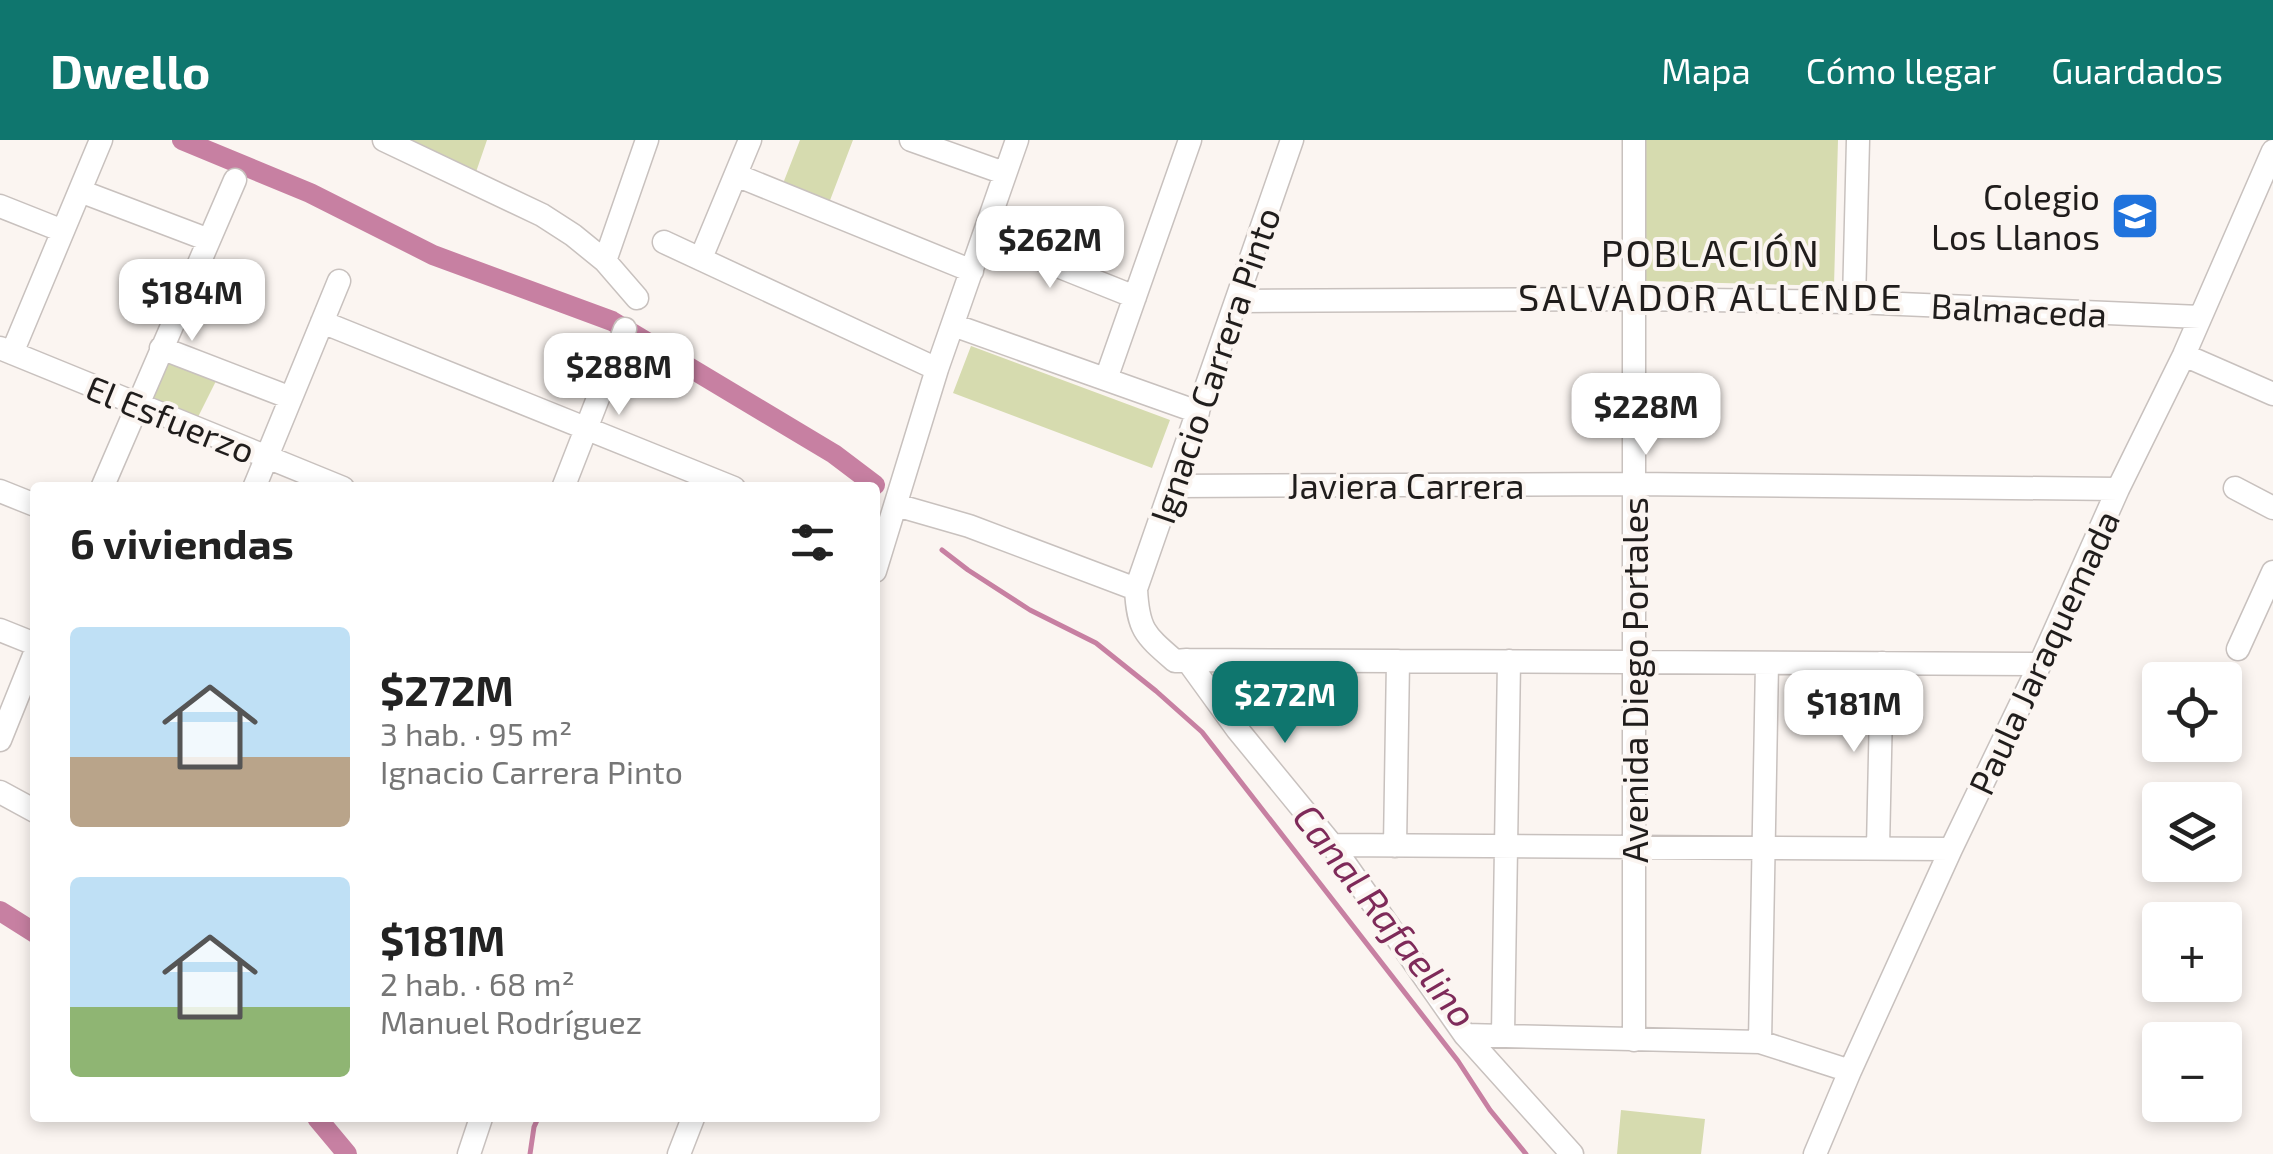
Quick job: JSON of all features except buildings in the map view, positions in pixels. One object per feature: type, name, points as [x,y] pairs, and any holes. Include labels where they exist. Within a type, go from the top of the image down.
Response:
[{"type":"street","points":[[6,350],[63,232],[100,140]]},
{"type":"street","points":[[384,140],[542,215],[604,261],[637,298]]},
{"type":"street","points":[[604,261],[647,140]]},
{"type":"street","points":[[701,258],[750,140]]},
{"type":"street","points":[[910,140],[1004,172]]},
{"type":"street","points":[[882,528],[896,505],[952,325],[1017,140]]},
{"type":"street","points":[[1106,379],[1190,140]]},
{"type":"street","name":"Ignacio Carrera Pinto","points":[[1136,590],[1292,140]]},
{"type":"street","name":"Avenida Diego Portales","points":[[1634,140],[1634,1040]]},
{"type":"street","points":[[1854,302],[1858,140]]},
{"type":"street","name":"Paula Jaraquemada","points":[[1815,1154],[2118,489],[2267,183],[2273,151]]},
{"type":"street","points":[[736,175],[972,271]]},
{"type":"street","points":[[104,482],[236,180]]},
{"type":"street","points":[[80,191],[209,240]]},
{"type":"street","points":[[0,206],[63,232]]},
{"type":"street","points":[[985,237],[1136,296]]},
{"type":"street","points":[[664,242],[938,368]]},
{"type":"street","points":[[257,482],[339,281]]},
{"type":"street","name":"Balmaceda","points":[[1238,301],[1854,302],[2200,317]]},
{"type":"street","points":[[322,322],[719,482]]},
{"type":"street","points":[[952,325],[1198,412]]},
{"type":"street","points":[[565,482],[625,329]]},
{"type":"street","points":[[161,348],[291,398]]},
{"type":"street","name":"El Esfuerzo","points":[[6,350],[328,482]]},
{"type":"street","points":[[2184,355],[2273,394]]},
{"type":"street","name":"Javiera Carrera","points":[[1172,486],[1633,484],[2118,489]]},
{"type":"street","points":[[2235,488],[2273,508]]},
{"type":"street","points":[[0,491],[30,503]]},
{"type":"street","points":[[896,505],[969,526],[1136,590],[1138,620],[1150,638],[1176,661],[2040,664]]},
{"type":"street","points":[[2238,648],[2273,572]]},
{"type":"street","points":[[0,630],[30,642]]},
{"type":"street","points":[[1187,660],[1236,728],[1332,845],[1466,1035],[1572,1154]]},
{"type":"street","points":[[1394,846],[1398,661]]},
{"type":"street","points":[[1503,1034],[1508,662]]},
{"type":"street","points":[[1760,1042],[1767,663]]},
{"type":"street","points":[[1878,848],[1882,663]]},
{"type":"street","points":[[0,740],[30,665]]},
{"type":"street","points":[[0,792],[30,808]]},
{"type":"street","points":[[1332,845],[1951,849]]},
{"type":"street","points":[[1466,1035],[1760,1042],[1850,1071]]},
{"type":"street","points":[[469,1154],[480,1122]]},
{"type":"street","points":[[679,1154],[691,1122]]},
{"type":"green space","points":[[405,140],[487,140],[476,172]]},
{"type":"green space","points":[[800,140],[853,140],[829,203],[782,186]]},
{"type":"green space","points":[[1645,140],[1838,140],[1834,286],[1644,281]]},
{"type":"green space","points":[[971,346],[1170,420],[1152,468],[953,393]]},
{"type":"green space","points":[[161,348],[221,371],[193,427],[137,404]]},
{"type":"green space","points":[[1621,1110],[1705,1119],[1701,1154],[1617,1154]]},
{"type":"waterway","name":"Canal Rafaelino","points":[[182,140],[310,193],[433,255],[612,321],[834,454],[871,482]]},
{"type":"waterway","name":"Canal Rafaelino","points":[[942,550],[1030,610],[1096,643],[1202,732],[1526,1154]]},
{"type":"waterway","points":[[0,911],[30,930]]},
{"type":"waterway","points":[[320,1122],[347,1154]]},
{"type":"waterway","points":[[530,1154],[536,1122]]},
{"type":"place","name":"Colegio Los Llanos","points":[[2135,216]]},
{"type":"district","name":"POBLACIÓN SALVADOR ALLENDE","points":[[1711,274]]}]
